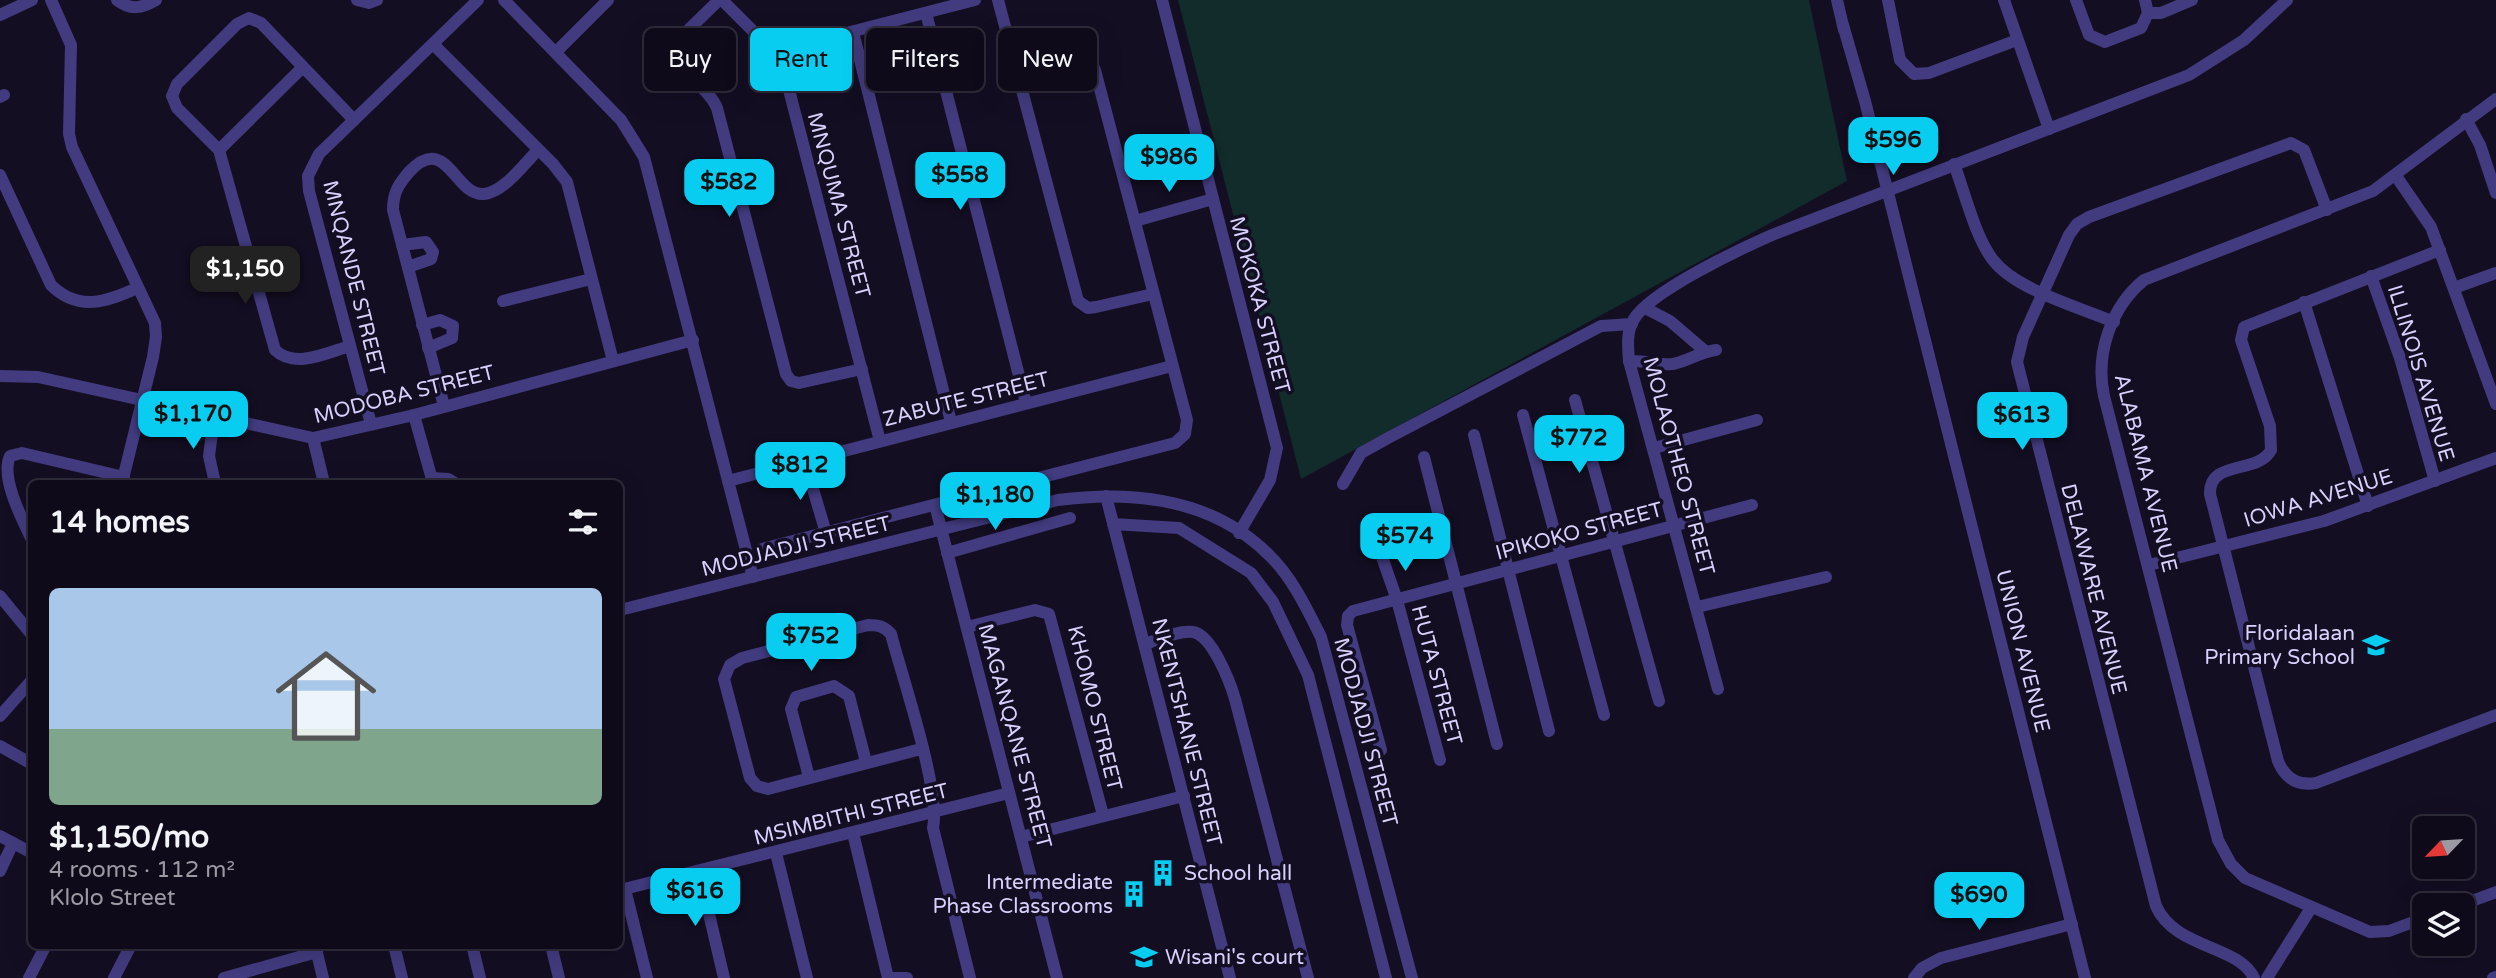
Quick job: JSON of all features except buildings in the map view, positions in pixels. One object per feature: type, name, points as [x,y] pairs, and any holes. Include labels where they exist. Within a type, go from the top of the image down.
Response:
[{"type":"street","points":[[0,15],[32,0]]},
{"type":"street","points":[[28,531],[4,479],[3,467],[10,456],[22,453],[123,480],[144,400],[156,337],[155,323],[72,147],[69,134],[71,45],[51,0]]},
{"type":"street","points":[[117,0],[130,8],[140,8],[156,0]]},
{"type":"street","points":[[357,0],[369,3],[377,0]]},
{"type":"street","name":"MNQANDE STREET","points":[[371,424],[309,191],[308,176],[319,154],[478,0]]},
{"type":"street","points":[[504,0],[621,120],[644,157],[754,577]]},
{"type":"street","points":[[555,52],[608,0]]},
{"type":"street","points":[[720,0],[677,41],[673,52],[678,62],[713,99],[717,108],[786,374],[791,382],[799,383],[862,369]]},
{"type":"street","name":"MNQUMA STREET","points":[[720,0],[750,30]]},
{"type":"street","points":[[951,422],[853,32],[926,13],[943,4],[975,0]]},
{"type":"street","points":[[998,0],[1006,28]]},
{"type":"street","name":"MOKOKA STREET","points":[[1162,0],[1277,448],[1270,480],[1239,533]]},
{"type":"street","name":"UNION AVENUE","points":[[1837,0],[1883,191],[1924,334],[2085,978]]},
{"type":"street","points":[[1888,0],[1900,60],[1914,74],[1929,73],[2017,40]]},
{"type":"street","points":[[2004,0],[2049,129]]},
{"type":"street","points":[[2076,0],[2089,35],[2099,42],[2141,28],[2147,7],[2161,13],[2192,0]]},
{"type":"street","points":[[1343,484],[1361,453],[1601,326],[1632,324],[1645,308],[1739,250],[1883,191],[2189,75],[2244,40],[2281,3]]},
{"type":"street","points":[[926,13],[1027,403]]},
{"type":"street","points":[[350,346],[296,361],[283,358],[275,350],[219,150],[177,108],[172,96],[177,84],[237,24],[249,19],[261,23],[355,120]]},
{"type":"street","points":[[433,44],[567,182],[613,361]]},
{"type":"street","points":[[219,150],[303,67]]},
{"type":"street","points":[[762,549],[1179,441],[1186,432],[1187,423],[1097,82]]},
{"type":"street","name":"MNQUMA STREET","points":[[789,91],[880,441]]},
{"type":"street","points":[[1023,91],[1078,301],[1088,307],[1096,307],[1153,294]]},
{"type":"street","name":"ALABAMA AVENUE","points":[[2412,922],[2389,931],[2373,933],[2245,878],[2221,847],[2101,379],[2101,358],[2114,322],[2132,290],[2153,275],[2327,211],[2373,191],[2496,99]]},
{"type":"street","points":[[2466,119],[2491,161],[2496,192]]},
{"type":"street","name":"DELAWARE AVENUE","points":[[2254,978],[2245,966],[2173,930],[2155,906],[2018,368],[2018,348],[2069,235],[2082,220],[2283,145],[2295,144],[2304,150],[2327,211]]},
{"type":"street","points":[[444,406],[402,245],[393,196],[397,185],[424,160],[437,159],[447,165],[472,191],[483,194],[498,189],[538,150]]},
{"type":"street","points":[[1954,164],[1994,261],[2009,275],[2114,322]]},
{"type":"street","points":[[0,175],[51,285],[62,295],[90,303],[106,302],[138,288]]},
{"type":"street","points":[[2396,176],[2425,216],[2440,250],[2496,404]]},
{"type":"street","points":[[1135,221],[1213,200]]},
{"type":"street","points":[[402,245],[426,242],[433,253],[431,259],[424,263],[408,267]]},
{"type":"street","points":[[2440,250],[2249,323],[2241,334],[2270,426],[2272,444],[2269,455],[2262,461],[2220,473],[2211,482],[2210,494],[2278,761],[2282,770],[2294,781],[2316,783],[2496,715]]},
{"type":"street","points":[[2454,288],[2496,273]]},
{"type":"street","name":"ILLINOIS AVENUE","points":[[2371,276],[2400,358],[2435,481]]},
{"type":"street","points":[[503,301],[591,279]]},
{"type":"street","points":[[2304,302],[2368,506]]},
{"type":"street","points":[[1629,361],[1646,359],[1673,364],[1710,351],[1670,321],[1645,308]]},
{"type":"street","points":[[422,325],[440,320],[453,326],[452,338],[429,348]]},
{"type":"street","name":"MOLAOTHEO STREET","points":[[1632,324],[1628,337],[1629,361],[1718,689]]},
{"type":"street","name":"MODOBA STREET","points":[[0,376],[38,377],[313,438],[414,415],[693,340]]},
{"type":"street","name":"ZABUTE STREET","points":[[729,481],[1172,366]]},
{"type":"street","points":[[1575,400],[1659,701]]},
{"type":"street","points":[[414,415],[433,480]]},
{"type":"street","points":[[1523,415],[1604,715]]},
{"type":"street","points":[[214,418],[209,456],[214,480]]},
{"type":"street","points":[[1654,448],[1757,420]]},
{"type":"street","points":[[1474,435],[1549,731]]},
{"type":"street","points":[[313,438],[323,480]]},
{"type":"street","points":[[1424,457],[1497,744]]},
{"type":"street","name":"IOWA AVENUE","points":[[2149,565],[2324,521],[2496,458]]},
{"type":"street","points":[[805,462],[826,533]]},
{"type":"street","name":"MODJADJI STREET","points":[[623,609],[1058,500],[1106,496],[1182,502],[1239,533],[1270,556],[1284,572],[1327,652],[1412,978]]},
{"type":"street","name":"NKENTSHANE STREET","points":[[1106,496],[1230,978]]},
{"type":"street","name":"MAGANQANE STREET","points":[[935,505],[1057,978]]},
{"type":"street","name":"IPIKOKO STREET","points":[[1381,750],[1347,620],[1357,609],[1752,505]]},
{"type":"street","points":[[947,553],[1070,518]]},
{"type":"street","points":[[1113,524],[1179,528],[1251,573],[1273,602],[1308,675],[1386,978]]},
{"type":"street","name":"HUTA STREET","points":[[1382,557],[1397,600],[1440,760]]},
{"type":"street","points":[[1696,607],[1826,577]]},
{"type":"street","points":[[0,596],[28,630]]},
{"type":"street","name":"KHOMO STREET","points":[[967,627],[1035,610],[1049,614],[1103,816]]},
{"type":"street","points":[[921,749],[768,789],[752,782],[724,679],[728,667],[742,658],[868,625],[881,626],[891,634],[921,749],[936,813],[933,828],[970,978]]},
{"type":"street","points":[[1144,644],[1184,633],[1197,633],[1208,641],[1226,676],[1236,699],[1308,978]]},
{"type":"street","points":[[0,716],[28,684]]},
{"type":"street","points":[[809,777],[791,709],[796,697],[806,692],[834,686],[846,692],[853,705],[866,762]]},
{"type":"street","points":[[0,746],[28,762]]},
{"type":"street","name":"MSIMBITHI STREET","points":[[623,889],[1010,793]]},
{"type":"street","name":"KHOMO STREET","points":[[1021,837],[1184,796]]},
{"type":"street","points":[[853,833],[890,978],[907,978]]},
{"type":"street","points":[[0,836],[28,851]]},
{"type":"street","points":[[0,871],[13,843]]},
{"type":"street","points":[[776,853],[807,978]]},
{"type":"street","points":[[699,871],[724,978]]},
{"type":"street","points":[[2475,899],[2496,891]]},
{"type":"street","points":[[623,893],[647,978]]},
{"type":"street","points":[[2267,978],[2281,960],[2311,908]]},
{"type":"street","points":[[1914,978],[1923,968],[1941,958],[2072,924]]},
{"type":"street","points":[[29,978],[44,949]]},
{"type":"street","points":[[114,978],[129,949]]},
{"type":"street","points":[[224,978],[316,949],[323,978]]},
{"type":"street","points":[[395,949],[402,978]]},
{"type":"street","points":[[473,949],[480,978]]},
{"type":"street","points":[[552,949],[559,978]]},
{"type":"green space","points":[[1178,0],[1809,0],[1847,181],[1301,479]]},
{"type":"place","name":"Floridalaan Primary School","points":[[2376,645]]},
{"type":"place","name":"School hall","points":[[1163,873]]},
{"type":"place","name":"Intermediate Phase Classrooms","points":[[1134,894]]},
{"type":"place","name":"Wisani's court","points":[[1144,957]]}]
